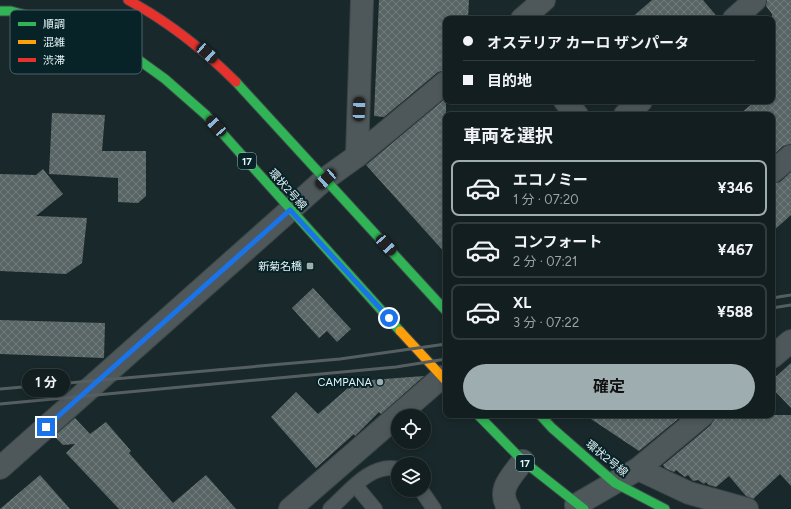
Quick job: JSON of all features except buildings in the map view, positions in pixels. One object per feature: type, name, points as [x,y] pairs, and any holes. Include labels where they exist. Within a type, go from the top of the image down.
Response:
[{"type":"main road","points":[[128,0],[145,8],[178,28],[227,71],[443,308]]},
{"type":"main road","name":"環状2号線","points":[[142,63],[157,73],[206,115],[290,210],[443,378]]},
{"type":"main road","name":"17","points":[[481,418],[523,461],[579,508]]},
{"type":"main road","name":"環状2号線","points":[[543,418],[552,428],[616,483],[665,509]]},
{"type":"street","points":[[357,156],[362,0]]},
{"type":"street","points":[[525,16],[544,0]]},
{"type":"street","points":[[737,16],[756,0]]},
{"type":"street","points":[[0,468],[290,210],[443,84]]},
{"type":"street","points":[[568,104],[574,112]]},
{"type":"street","points":[[628,112],[638,104]]},
{"type":"street","points":[[775,169],[791,156]]},
{"type":"street","points":[[290,509],[443,380]]},
{"type":"street","points":[[579,508],[638,469],[699,418]]},
{"type":"street","points":[[509,509],[504,501],[503,494],[507,484],[523,461]]},
{"type":"street","points":[[638,469],[689,493],[746,509]]},
{"type":"lane","points":[[330,509],[370,473],[381,469],[391,468]]},
{"type":"lane","points":[[356,486],[375,509]]},
{"type":"lane","points":[[426,497],[434,509]]},
{"type":"railway","points":[[775,298],[791,295]]},
{"type":"railway","points":[[775,308],[791,305]]},
{"type":"railway","points":[[0,389],[340,359],[443,344]]},
{"type":"railway","points":[[0,404],[396,367],[443,359]]},
{"type":"traffic: fast","points":[[0,11],[10,11]]},
{"type":"traffic: fast","points":[[142,62],[165,79],[206,115],[400,331]]},
{"type":"traffic: fast","points":[[236,82],[443,308]]},
{"type":"traffic: fast","points":[[481,418],[523,461],[584,509]]},
{"type":"traffic: fast","points":[[543,418],[552,428],[615,483],[665,509]]},
{"type":"traffic: slow","points":[[400,331],[443,378]]},
{"type":"traffic: jam","points":[[128,0],[158,17],[185,37],[211,58],[236,82]]},
{"type":"place","name":"新菊名橋","points":[[310,266]]},
{"type":"place","name":"CAMPANA","points":[[380,382]]},
{"type":"route","points":[[46,427],[290,210],[389,318]]}]
